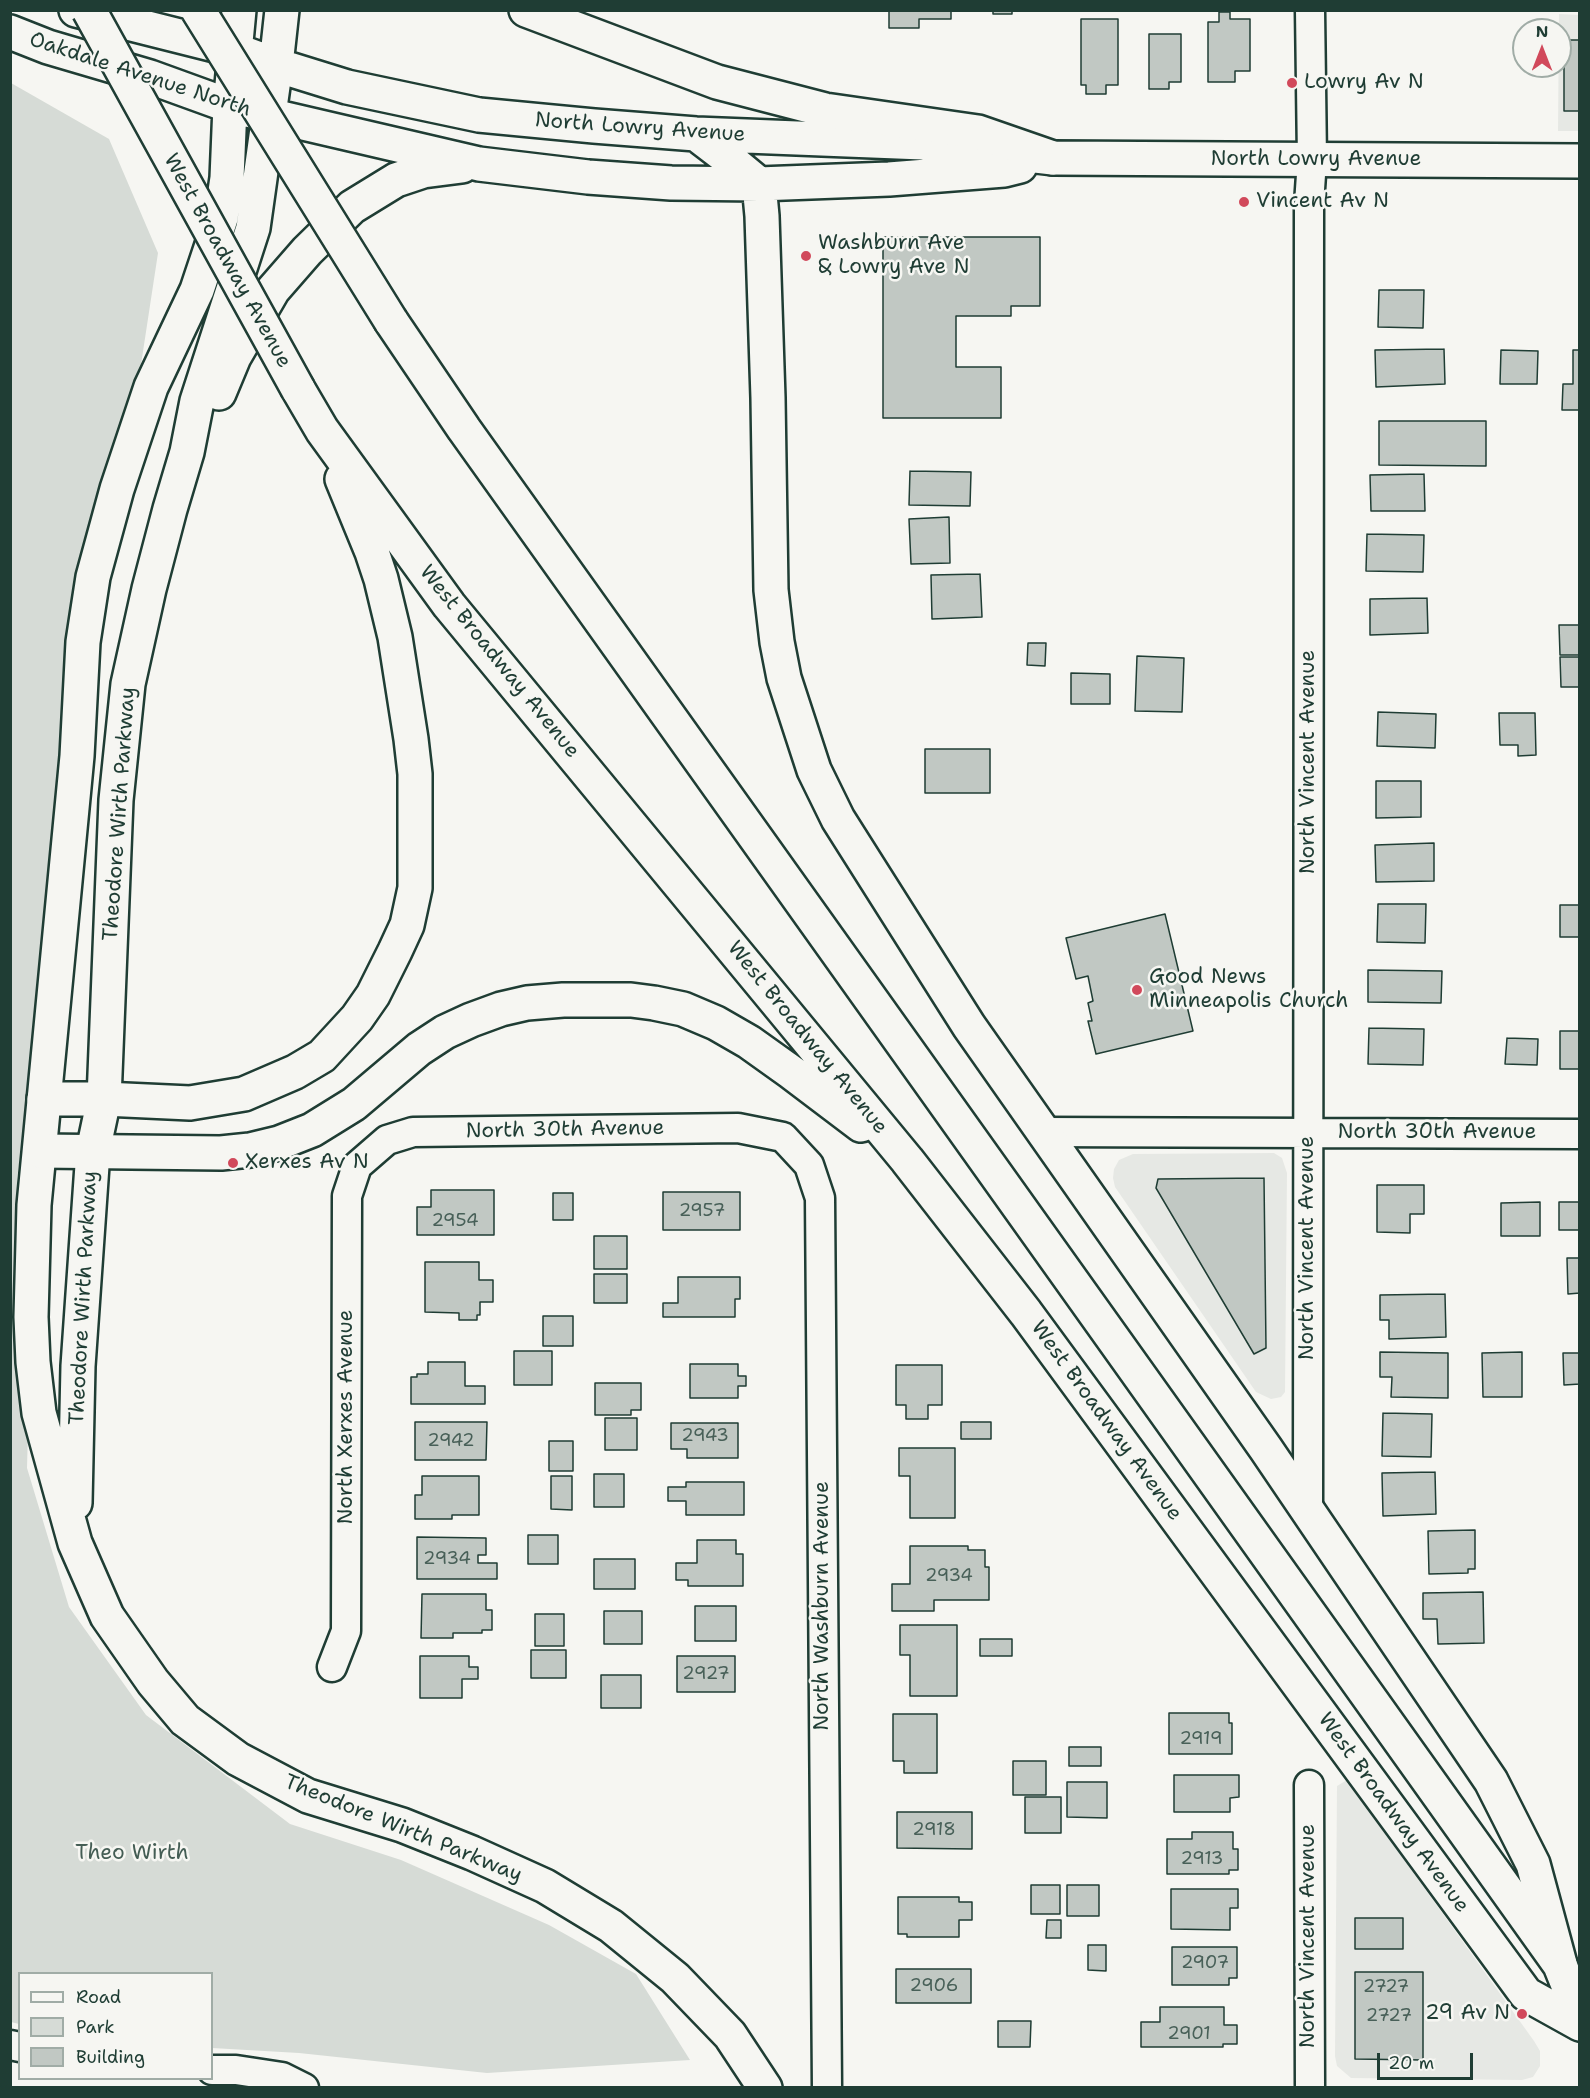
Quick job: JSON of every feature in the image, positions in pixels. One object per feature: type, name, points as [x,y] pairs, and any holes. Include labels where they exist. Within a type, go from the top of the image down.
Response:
[{"type":"main road","name":"Oakdale Avenue North","points":[[76,10],[235,50]]},
{"type":"main road","name":"West Broadway Avenue","points":[[89,10],[322,430],[449,604],[907,1161],[1026,1313],[1526,1994],[1580,2024]]},
{"type":"main road","points":[[198,10],[391,321],[464,429],[1560,1965]]},
{"type":"main road","name":"Theodore Wirth Parkway","points":[[239,10],[230,106],[227,178],[221,218],[197,290],[151,387],[117,489],[93,577],[83,642],[77,756],[34,1216],[31,1317],[39,1413],[75,1543],[107,1616],[153,1682],[185,1720],[238,1759],[308,1796],[402,1825],[472,1853],[545,1886],[612,1926],[675,1978],[730,2035],[765,2088]]},
{"type":"main road","name":"Theodore Wirth Parkway","points":[[75,1543],[78,1366],[93,1151],[104,1100],[117,800],[128,684],[149,588],[187,452],[197,400],[253,228],[282,10]]},
{"type":"main road","points":[[526,10],[717,82],[825,110],[978,132],[1053,158]]},
{"type":"main road","name":"Oakdale Avenue North","points":[[10,32],[150,77],[230,106],[269,116]]},
{"type":"main road","name":"North Lowry Avenue","points":[[235,50],[347,87],[479,114],[696,134],[923,143],[1053,158],[1580,161]]},
{"type":"main road","name":"North Lowry Avenue","points":[[269,116],[338,129],[479,164],[588,177],[671,183],[759,184],[889,179],[1004,170],[1053,158]]},
{"type":"main road","points":[[696,134],[759,184],[768,398],[771,590],[784,678],[814,770],[838,819],[969,1026],[1266,1449],[1491,1781],[1533,1864],[1560,1965],[1580,2015]]},
{"type":"main road","points":[[187,452],[212,412],[234,357],[273,290],[322,236],[352,207],[396,180],[423,171],[479,164]]},
{"type":"main road","points":[[44,1100],[190,1103],[244,1094],[295,1072],[322,1056],[357,1018],[373,995],[407,925],[415,888],[416,816],[415,774],[404,689],[381,579],[322,430]]},
{"type":"main road","points":[[40,1151],[220,1153],[250,1150],[279,1143],[312,1130],[354,1104],[419,1048],[471,1020],[527,1003],[563,1000],[631,1000],[683,1010],[724,1028],[791,1072],[907,1161]]},
{"type":"street","name":"North Vincent Avenue","points":[[1308,1514],[1309,204],[1312,159],[1310,10]]},
{"type":"street","name":"North 30th Avenue","points":[[357,1166],[387,1140],[413,1132],[738,1128],[783,1137]]},
{"type":"street","name":"North 30th Avenue","points":[[1043,1132],[1580,1134]]},
{"type":"street","name":"North Washburn Avenue","points":[[783,1137],[809,1165],[820,1198],[827,2088]]},
{"type":"street","name":"North Xerxes Avenue","points":[[332,1667],[346,1631],[347,1196],[357,1166]]},
{"type":"street","name":"North Vincent Avenue","points":[[1309,1785],[1310,2088]]},
{"type":"street","points":[[213,2070],[236,2070],[282,2077],[304,2088]]},
{"type":"shaded area","points":[[1559,14],[1579,15],[1579,131],[1558,131],[1558,78],[1572,78],[1572,18],[1559,18]]},
{"type":"shaded area","points":[[1274,1153],[1282,1158],[1287,1173],[1285,1392],[1281,1397],[1271,1399],[1256,1392],[1115,1187],[1113,1178],[1114,1169],[1119,1160],[1133,1154]]},
{"type":"shaded area","points":[[1347,1780],[1534,2041],[1540,2051],[1540,2066],[1533,2077],[1522,2080],[1351,2078],[1337,2066],[1335,2056],[1337,1786]]},
{"type":"green space","name":"Theo Wirth","points":[[11,83],[109,139],[158,253],[17,1178],[31,1317],[27,1468],[69,1607],[146,1715],[290,1824],[401,1860],[549,1925],[636,1974],[690,2060],[487,2073],[299,2053],[213,2048],[213,1972],[18,1972],[18,2024],[11,2022]]},
{"type":"building","points":[[889,10],[951,10],[951,19],[919,19],[919,28],[889,28]]},
{"type":"building","points":[[993,10],[1012,10],[1012,14],[993,14]]},
{"type":"building","points":[[1219,12],[1230,12],[1230,19],[1250,19],[1250,71],[1235,71],[1235,82],[1208,82],[1208,22],[1219,22]]},
{"type":"building","points":[[1081,19],[1118,19],[1118,85],[1106,85],[1106,94],[1086,94],[1086,85],[1081,85]]},
{"type":"building","points":[[1149,34],[1181,34],[1181,82],[1169,82],[1169,89],[1149,89]]},
{"type":"building","points":[[1572,40],[1580,40],[1580,111],[1564,111],[1564,78],[1572,78]]},
{"type":"building","points":[[883,237],[1040,237],[1040,306],[1011,306],[1011,316],[956,316],[956,367],[1001,367],[1001,418],[883,418]]},
{"type":"building","points":[[1379,290],[1424,290],[1423,328],[1378,327]]},
{"type":"building","points":[[1444,349],[1445,384],[1376,387],[1375,350]]},
{"type":"building","points":[[1501,350],[1538,351],[1537,384],[1500,384]]},
{"type":"building","points":[[1573,350],[1580,350],[1580,410],[1562,410],[1563,384],[1573,384]]},
{"type":"building","points":[[1379,421],[1486,421],[1486,466],[1379,465]]},
{"type":"building","points":[[910,471],[971,472],[970,506],[909,505]]},
{"type":"building","points":[[1424,474],[1425,511],[1371,511],[1370,475]]},
{"type":"building","points":[[949,517],[950,563],[911,564],[909,519]]},
{"type":"building","points":[[1367,534],[1424,535],[1423,572],[1366,571]]},
{"type":"building","points":[[980,574],[982,617],[932,619],[931,575]]},
{"type":"building","points":[[1427,598],[1428,633],[1370,635],[1370,599]]},
{"type":"building","points":[[1559,625],[1580,625],[1580,655],[1560,655]]},
{"type":"building","points":[[1028,643],[1046,643],[1045,666],[1027,665]]},
{"type":"building","points":[[1137,656],[1184,658],[1182,712],[1135,711]]},
{"type":"building","points":[[1560,657],[1580,657],[1580,687],[1561,687]]},
{"type":"building","points":[[1071,673],[1110,674],[1110,704],[1071,704]]},
{"type":"building","points":[[1378,712],[1436,714],[1435,748],[1377,746]]},
{"type":"building","points":[[1499,713],[1535,713],[1536,755],[1518,756],[1518,745],[1500,745]]},
{"type":"building","points":[[925,749],[990,749],[990,793],[925,793]]},
{"type":"building","points":[[1376,781],[1421,781],[1421,817],[1376,818]]},
{"type":"building","points":[[1434,843],[1434,881],[1376,882],[1375,845]]},
{"type":"building","points":[[1378,904],[1426,904],[1425,943],[1377,942]]},
{"type":"building","points":[[1560,905],[1580,905],[1580,937],[1560,937]]},
{"type":"building","name":"Good News Minneapolis Church","points":[[1165,914],[1193,1031],[1096,1054],[1088,1021],[1092,1021],[1088,1003],[1093,1001],[1088,976],[1076,979],[1066,938]]},
{"type":"building","points":[[1368,970],[1442,971],[1441,1003],[1368,1002]]},
{"type":"building","points":[[1369,1028],[1424,1029],[1423,1065],[1368,1064]]},
{"type":"building","points":[[1560,1031],[1580,1031],[1580,1069],[1560,1069]]},
{"type":"building","points":[[1507,1038],[1538,1039],[1537,1065],[1505,1064]]},
{"type":"building","points":[[1264,1178],[1266,1348],[1254,1354],[1156,1188],[1158,1179]]},
{"type":"building","points":[[1377,1185],[1424,1185],[1424,1214],[1410,1214],[1410,1233],[1377,1232]]},
{"type":"building","points":[[431,1190],[494,1190],[494,1235],[417,1235],[417,1207],[431,1207]]},
{"type":"building","points":[[663,1192],[740,1192],[740,1230],[663,1230]]},
{"type":"building","points":[[553,1193],[573,1193],[573,1220],[553,1220]]},
{"type":"building","points":[[1540,1202],[1540,1236],[1501,1236],[1501,1203]]},
{"type":"building","points":[[1559,1202],[1580,1202],[1580,1230],[1559,1230]]},
{"type":"building","points":[[594,1236],[627,1236],[627,1269],[594,1269]]},
{"type":"building","points":[[1567,1258],[1580,1258],[1580,1293],[1568,1294]]},
{"type":"building","points":[[425,1262],[479,1262],[479,1280],[493,1280],[493,1302],[480,1302],[480,1315],[477,1315],[477,1320],[459,1320],[459,1313],[425,1312]]},
{"type":"building","points":[[594,1274],[627,1274],[627,1303],[594,1303]]},
{"type":"building","points":[[678,1277],[740,1277],[740,1299],[735,1299],[735,1317],[663,1317],[663,1303],[678,1303]]},
{"type":"building","points":[[1445,1294],[1446,1337],[1389,1339],[1389,1320],[1380,1320],[1380,1295]]},
{"type":"building","points":[[543,1316],[573,1316],[573,1346],[543,1346]]},
{"type":"building","points":[[514,1351],[552,1351],[552,1385],[514,1385]]},
{"type":"building","points":[[1380,1352],[1448,1353],[1448,1398],[1391,1397],[1392,1377],[1380,1377]]},
{"type":"building","points":[[1522,1352],[1522,1397],[1483,1397],[1482,1353]]},
{"type":"building","points":[[1563,1353],[1580,1353],[1580,1384],[1564,1385]]},
{"type":"building","points":[[428,1362],[465,1362],[465,1386],[485,1386],[485,1404],[411,1404],[411,1377],[417,1377],[417,1374],[428,1374]]},
{"type":"building","points":[[690,1364],[738,1364],[738,1376],[746,1376],[746,1386],[738,1386],[738,1398],[690,1398]]},
{"type":"building","points":[[896,1365],[942,1365],[942,1405],[928,1405],[928,1419],[906,1419],[906,1405],[896,1405]]},
{"type":"building","points":[[595,1383],[641,1383],[641,1410],[631,1410],[631,1415],[595,1415]]},
{"type":"building","points":[[1383,1413],[1432,1414],[1431,1457],[1382,1456]]},
{"type":"building","points":[[605,1418],[637,1418],[637,1450],[605,1450]]},
{"type":"building","points":[[415,1422],[487,1422],[486,1460],[415,1460]]},
{"type":"building","points":[[961,1422],[991,1422],[991,1439],[961,1439]]},
{"type":"building","points":[[671,1423],[738,1423],[738,1458],[687,1458],[687,1449],[671,1449]]},
{"type":"building","points":[[549,1441],[573,1441],[573,1471],[549,1471]]},
{"type":"building","points":[[899,1448],[955,1448],[955,1518],[910,1518],[910,1476],[899,1476]]},
{"type":"building","points":[[1435,1472],[1436,1514],[1383,1516],[1382,1473]]},
{"type":"building","points":[[594,1474],[624,1474],[624,1507],[594,1507]]},
{"type":"building","points":[[422,1476],[479,1476],[479,1515],[452,1515],[452,1519],[415,1519],[415,1495],[422,1495]]},
{"type":"building","points":[[551,1476],[572,1476],[572,1510],[551,1509]]},
{"type":"building","points":[[686,1482],[744,1482],[744,1515],[686,1515],[686,1501],[668,1501],[668,1487],[686,1487]]},
{"type":"building","points":[[1475,1530],[1475,1569],[1468,1569],[1468,1573],[1429,1574],[1428,1531]]},
{"type":"building","points":[[528,1535],[558,1535],[558,1564],[528,1564]]},
{"type":"building","points":[[417,1537],[486,1538],[486,1555],[478,1555],[478,1563],[497,1563],[497,1579],[417,1579]]},
{"type":"building","points":[[697,1540],[736,1540],[736,1554],[743,1554],[743,1586],[688,1586],[688,1580],[676,1580],[676,1563],[697,1563]]},
{"type":"building","points":[[910,1546],[968,1546],[968,1550],[985,1550],[985,1567],[989,1567],[989,1600],[934,1600],[934,1611],[892,1611],[892,1584],[910,1584]]},
{"type":"building","points":[[594,1559],[635,1559],[635,1589],[594,1589]]},
{"type":"building","points":[[1483,1592],[1484,1643],[1438,1644],[1437,1619],[1423,1619],[1423,1593]]},
{"type":"building","points":[[422,1594],[486,1594],[486,1610],[492,1610],[492,1630],[482,1630],[482,1633],[453,1633],[453,1638],[421,1638]]},
{"type":"building","points":[[695,1606],[736,1606],[736,1641],[695,1641]]},
{"type":"building","points":[[604,1611],[642,1611],[642,1644],[604,1644]]},
{"type":"building","points":[[535,1614],[564,1614],[564,1646],[535,1646]]},
{"type":"building","points":[[900,1625],[957,1625],[957,1696],[910,1696],[910,1655],[900,1655]]},
{"type":"building","points":[[980,1639],[1012,1639],[1012,1656],[980,1656]]},
{"type":"building","points":[[531,1650],[566,1650],[566,1678],[531,1678]]},
{"type":"building","points":[[420,1656],[469,1656],[469,1667],[478,1667],[478,1679],[462,1679],[462,1698],[420,1698]]},
{"type":"building","points":[[677,1656],[735,1656],[735,1692],[677,1692]]},
{"type":"building","points":[[601,1675],[641,1675],[641,1708],[601,1708]]},
{"type":"building","points":[[1169,1713],[1229,1713],[1229,1723],[1232,1723],[1232,1754],[1169,1754]]},
{"type":"building","points":[[893,1714],[937,1714],[937,1773],[904,1773],[904,1761],[893,1761]]},
{"type":"building","points":[[1069,1747],[1101,1747],[1101,1766],[1069,1766]]},
{"type":"building","points":[[1013,1761],[1046,1761],[1046,1795],[1013,1795]]},
{"type":"building","points":[[1174,1775],[1239,1775],[1239,1797],[1230,1798],[1230,1812],[1174,1812]]},
{"type":"building","points":[[1067,1782],[1107,1782],[1107,1818],[1067,1817]]},
{"type":"building","points":[[1025,1797],[1061,1797],[1061,1833],[1025,1833]]},
{"type":"building","points":[[897,1812],[972,1812],[972,1849],[897,1848]]},
{"type":"building","points":[[1192,1832],[1233,1832],[1233,1849],[1238,1849],[1238,1870],[1229,1870],[1229,1874],[1167,1874],[1167,1839],[1192,1839]]},
{"type":"building","points":[[1031,1885],[1060,1885],[1060,1914],[1031,1914]]},
{"type":"building","points":[[1067,1885],[1099,1885],[1099,1916],[1067,1916]]},
{"type":"building","points":[[1171,1889],[1238,1889],[1238,1908],[1230,1908],[1230,1930],[1171,1929]]},
{"type":"building","points":[[898,1897],[959,1897],[959,1902],[972,1902],[972,1920],[959,1920],[959,1937],[907,1937],[907,1934],[898,1934]]},
{"type":"building","points":[[1355,1918],[1403,1918],[1403,1949],[1355,1949]]},
{"type":"building","points":[[1047,1920],[1061,1920],[1061,1938],[1046,1938]]},
{"type":"building","points":[[1088,1945],[1106,1945],[1106,1971],[1088,1970]]},
{"type":"building","points":[[1172,1947],[1237,1947],[1237,1978],[1229,1978],[1229,1985],[1172,1985]]},
{"type":"building","points":[[896,1969],[971,1969],[971,2003],[896,2003]]},
{"type":"building","points":[[1355,1972],[1423,1972],[1423,2060],[1355,2059]]},
{"type":"building","points":[[1160,2007],[1224,2007],[1224,2025],[1237,2025],[1237,2044],[1223,2044],[1223,2047],[1141,2047],[1141,2022],[1160,2022]]},
{"type":"building","points":[[998,2021],[1031,2021],[1030,2047],[998,2047]]},
{"type":"place","name":"Lowry Av N","points":[[1292,83]]},
{"type":"place","name":"Vincent Av N","points":[[1244,202]]},
{"type":"place","name":"Washburn Ave & Lowry Ave N","points":[[806,256]]},
{"type":"place","name":"Good News Minneapolis Church","points":[[1137,990]]},
{"type":"place","name":"Xerxes Av N","points":[[233,1163]]},
{"type":"place","name":"29 Av N","points":[[1522,2014]]}]
